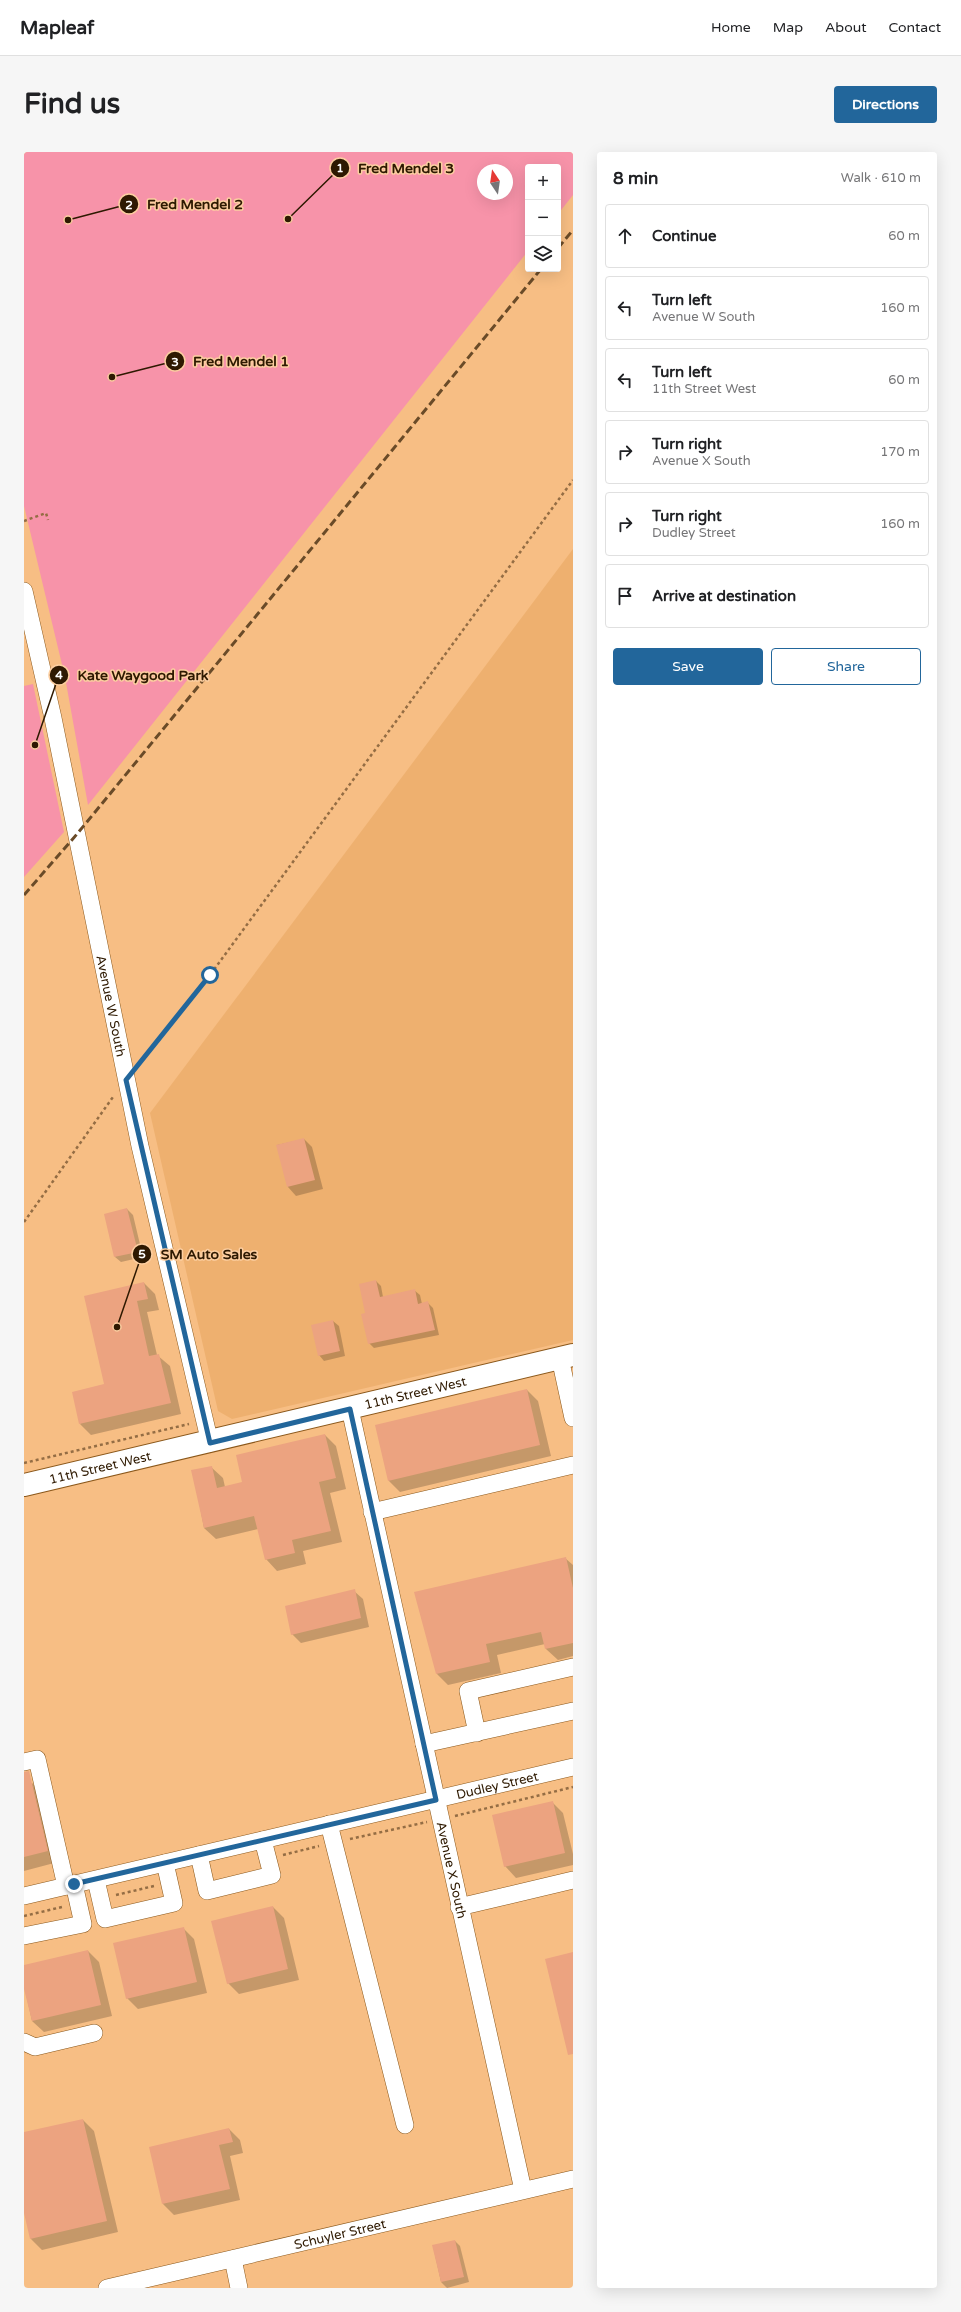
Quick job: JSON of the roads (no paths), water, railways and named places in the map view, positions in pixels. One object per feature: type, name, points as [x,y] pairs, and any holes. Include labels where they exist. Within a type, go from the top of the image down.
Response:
[{"type":"main road","name":"11th Street West","points":[[24,1486],[210,1443],[566,1357]]},
{"type":"street","name":"Avenue W South","points":[[24,591],[55,726],[126,1080],[210,1443]]},
{"type":"street","points":[[566,1357],[573,1418]]},
{"type":"street","name":"Avenue X South","points":[[350,1409],[459,1907],[523,2190]]},
{"type":"street","points":[[372,1512],[573,1465]]},
{"type":"street","points":[[477,1733],[468,1691],[573,1667]]},
{"type":"street","points":[[424,1744],[573,1711]]},
{"type":"street","points":[[24,1762],[37,1759],[70,1885],[78,1903],[83,1924],[24,1936]]},
{"type":"street","name":"Dudley Street","points":[[24,1896],[573,1767]]},
{"type":"street","points":[[329,1824],[335,1842],[405,2125]]},
{"type":"street","points":[[199,1855],[207,1891],[272,1875],[263,1840]]},
{"type":"street","points":[[96,1880],[105,1919],[174,1903],[165,1863]]},
{"type":"street","points":[[459,1907],[573,1880]]},
{"type":"street","points":[[24,2042],[35,2047],[94,2033]]},
{"type":"street","name":"Schuyler Street","points":[[107,2288],[154,2283],[233,2258],[573,2179]]},
{"type":"street","points":[[233,2258],[239,2288]]},
{"type":"railway","points":[[561,244],[573,230]]},
{"type":"railway","points":[[24,895],[77,834],[539,272]]},
{"type":"place","name":"Fred Mendel 3","points":[[288,219]]},
{"type":"place","name":"Fred Mendel 2","points":[[68,220]]},
{"type":"place","name":"Fred Mendel 1","points":[[112,377]]},
{"type":"place","name":"Kate Waygood Park","points":[[35,745]]},
{"type":"place","name":"SM Auto Sales","points":[[117,1327]]}]
